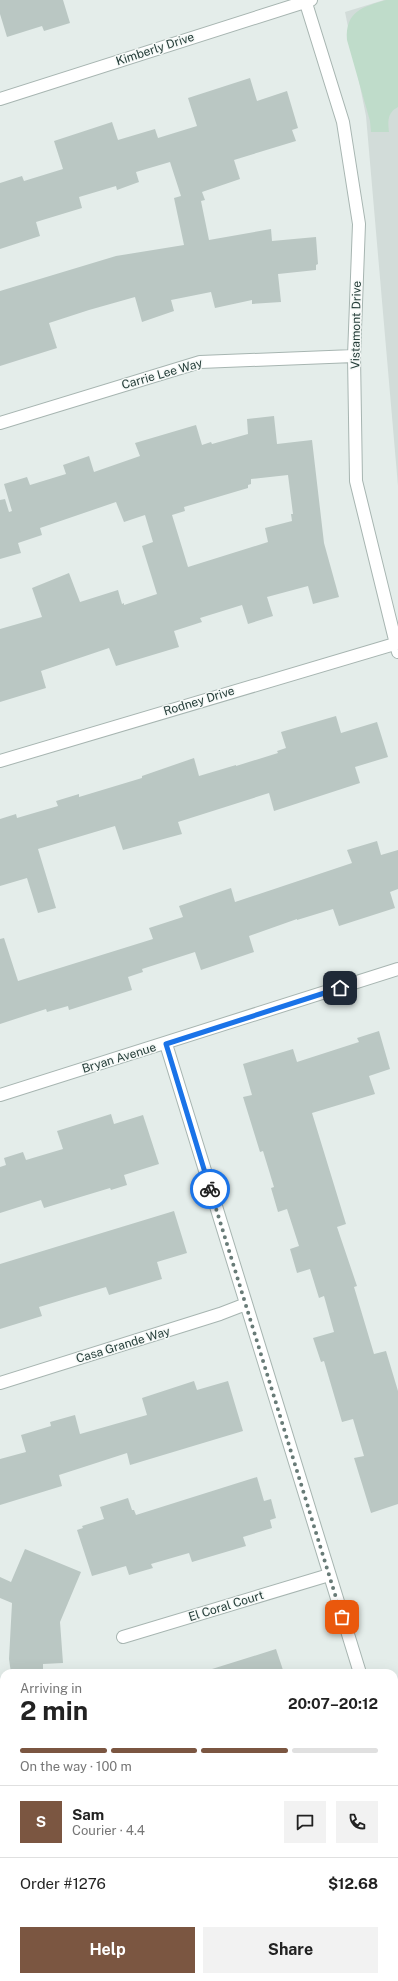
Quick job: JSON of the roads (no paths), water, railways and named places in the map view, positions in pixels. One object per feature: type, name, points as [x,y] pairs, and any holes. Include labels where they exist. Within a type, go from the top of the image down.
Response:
[{"type":"street","name":"Kimberly Drive","points":[[0,99],[307,0]]},
{"type":"street","name":"Vistamont Drive","points":[[307,0],[343,122],[359,224],[354,356],[356,481],[397,646]]},
{"type":"street","name":"Carrie Lee Way","points":[[0,423],[200,362],[354,356]]},
{"type":"street","name":"Rodney Drive","points":[[0,761],[397,646]]},
{"type":"street","name":"Bryan Avenue","points":[[0,1095],[166,1044],[398,969]]},
{"type":"street","points":[[166,1044],[359,1669]]},
{"type":"street","name":"Casa Grande Way","points":[[0,1383],[220,1314],[246,1304]]},
{"type":"street","name":"El Coral Court","points":[[123,1637],[329,1575]]}]
